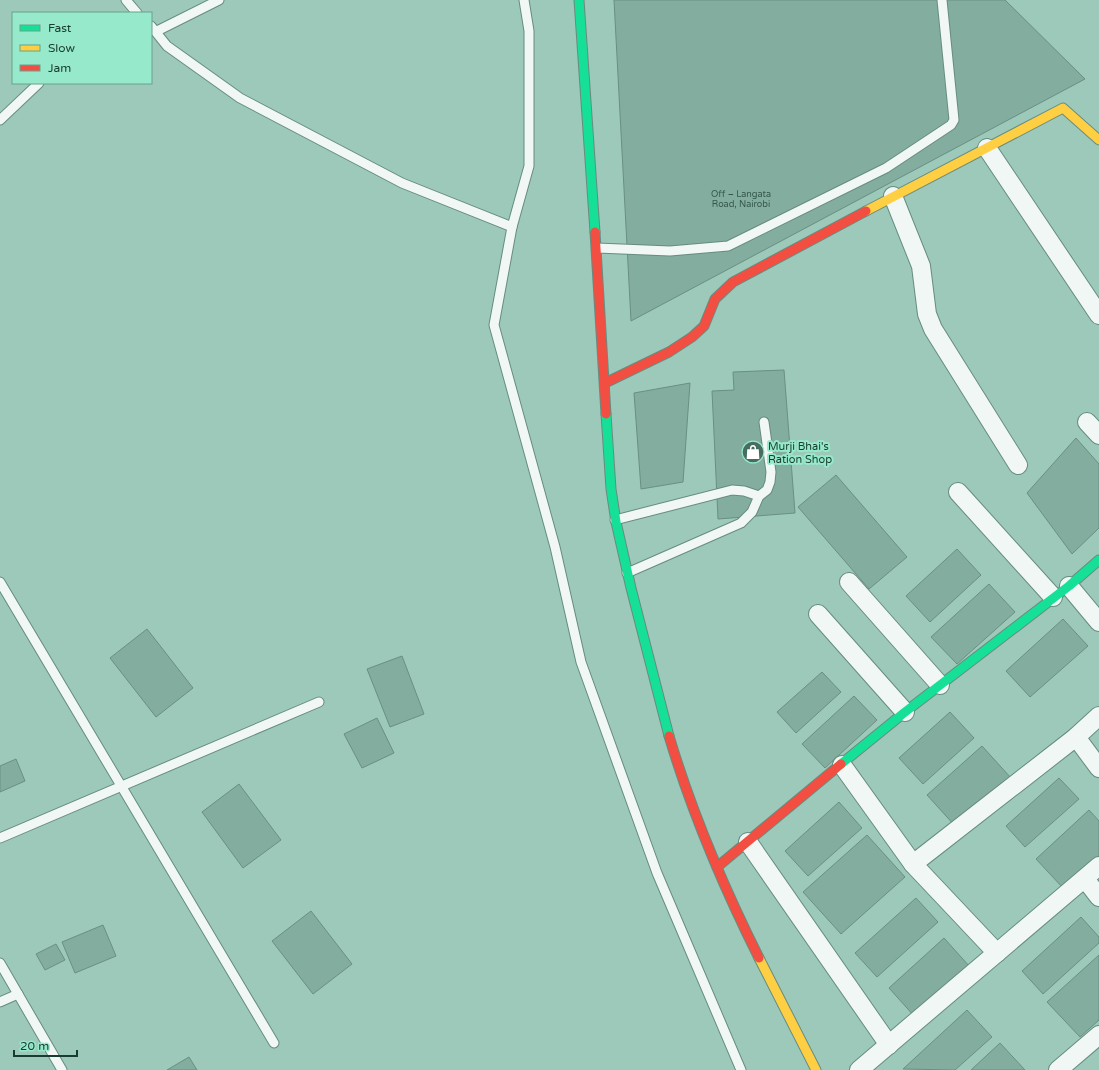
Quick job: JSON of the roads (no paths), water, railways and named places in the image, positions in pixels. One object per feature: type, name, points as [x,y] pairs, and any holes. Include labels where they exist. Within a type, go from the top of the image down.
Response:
[{"type":"street","points":[[579,0],[587,94],[611,489],[615,520],[652,673],[688,794],[717,867],[765,971],[816,1070]]},
{"type":"street","points":[[605,383],[674,348],[693,336],[702,328],[714,300],[724,288],[749,272],[1064,108],[1099,140]]},
{"type":"street","points":[[986,148],[1099,315]]},
{"type":"street","points":[[893,196],[921,266],[927,314],[933,329],[1018,465]]},
{"type":"street","points":[[958,492],[1053,596]]},
{"type":"street","points":[[717,867],[905,712],[1053,596],[1069,586],[1099,560]]},
{"type":"street","points":[[849,582],[940,685]]},
{"type":"street","points":[[1069,586],[1099,622]]},
{"type":"street","points":[[818,614],[905,712]]},
{"type":"street","points":[[913,864],[1076,737],[1099,716]]},
{"type":"street","points":[[1076,737],[1099,768]]},
{"type":"street","points":[[842,765],[913,864],[997,953]]},
{"type":"street","points":[[748,842],[889,1045]]},
{"type":"street","points":[[859,1070],[1099,866]]},
{"type":"street","points":[[1085,879],[1099,897]]},
{"type":"street","points":[[1058,1070],[1099,1035]]},
{"type":"lane","points":[[126,0],[136,12]]},
{"type":"lane","points":[[219,0],[154,28],[168,46],[240,98],[402,182],[512,227]]},
{"type":"lane","points":[[524,0],[529,31],[529,166],[512,227],[494,326],[555,547],[581,662],[657,873],[741,1070]]},
{"type":"lane","points":[[597,248],[670,251],[728,246],[886,168],[951,125],[954,120],[942,0]]},
{"type":"lane","points":[[0,120],[38,84]]},
{"type":"lane","points":[[627,573],[741,523],[752,512],[759,496],[767,490],[770,482],[771,472],[764,422]]},
{"type":"lane","points":[[615,520],[732,490],[744,491],[759,496]]},
{"type":"lane","points":[[0,582],[274,1043]]},
{"type":"lane","points":[[0,838],[319,702]]},
{"type":"lane","points":[[0,963],[62,1070]]},
{"type":"lane","points":[[0,1002],[18,994]]},
{"type":"place","name":"Murji Bhai's Ration Shop","points":[[753,452]]}]
